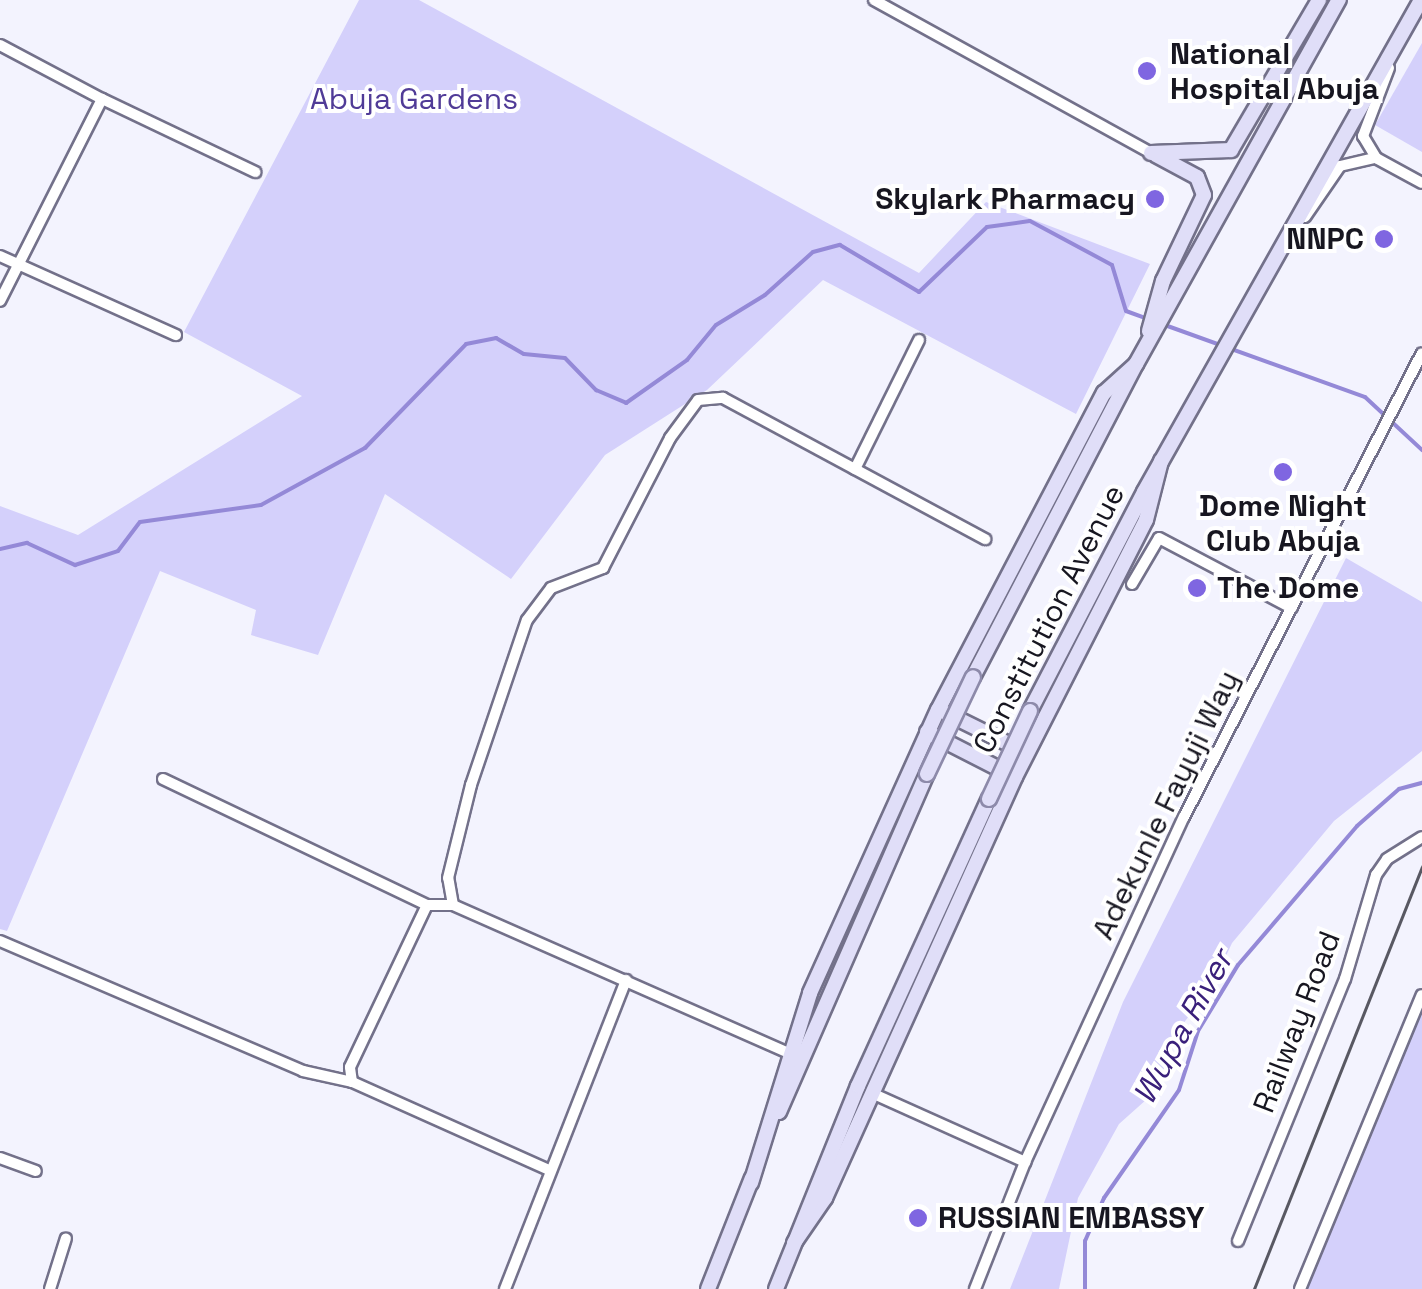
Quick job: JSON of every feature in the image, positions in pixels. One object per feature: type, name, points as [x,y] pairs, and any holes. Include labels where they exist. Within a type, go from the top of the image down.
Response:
[{"type":"main road","points":[[1151,153],[1231,150],[1319,0]]},
{"type":"main road","name":"Constitution Avenue","points":[[708,1289],[927,774],[973,677],[1140,357],[1339,0]]},
{"type":"main road","name":"Constitution Avenue","points":[[776,1289],[1030,711],[1161,461],[1421,0]]},
{"type":"main road","points":[[751,1183],[787,1052],[927,732],[1104,393],[1140,357],[1162,281],[1202,201],[1200,182],[1151,153]]},
{"type":"main road","points":[[794,1243],[826,1198],[1014,777],[1146,520],[1161,461]]},
{"type":"main road","points":[[938,710],[1026,753]]},
{"type":"main road","points":[[927,732],[1014,777]]},
{"type":"street","points":[[874,0],[1151,153]]},
{"type":"street","points":[[1399,38],[1364,126],[1376,158],[1422,183]]},
{"type":"street","points":[[0,45],[255,172]]},
{"type":"street","points":[[0,301],[102,99]]},
{"type":"street","points":[[1287,237],[1340,166],[1376,158]]},
{"type":"street","points":[[0,256],[176,335]]},
{"type":"street","points":[[855,469],[920,340]]},
{"type":"street","name":"Adekunle Fayuji Way","points":[[975,1289],[1024,1162],[1184,817],[1422,353]]},
{"type":"street","points":[[453,905],[447,884],[471,785],[527,620],[550,588],[604,568],[670,438],[698,400],[723,398],[986,538]]},
{"type":"street","points":[[1132,584],[1152,544],[1163,538],[1292,608]]},
{"type":"street","points":[[163,778],[427,906],[453,905],[787,1052]]},
{"type":"street","name":"Railway Road","points":[[1238,1241],[1344,978],[1376,875],[1387,859],[1422,837]]},
{"type":"street","points":[[352,1082],[350,1067],[427,906]]},
{"type":"street","points":[[0,942],[303,1071],[352,1082],[548,1170]]},
{"type":"street","points":[[506,1289],[548,1170],[626,980]]},
{"type":"street","points":[[1300,1289],[1422,994]]},
{"type":"street","points":[[874,1094],[1024,1162]]},
{"type":"street","points":[[0,1158],[36,1171]]},
{"type":"street","points":[[50,1289],[66,1238]]},
{"type":"green space","name":"Abuja Gardens","points":[[359,0],[419,0],[919,273],[986,202],[1150,264],[1076,414],[823,280],[707,390],[605,455],[511,579],[385,494],[318,655],[251,635],[256,610],[160,571],[7,931],[0,929],[0,506],[78,535],[302,396],[184,332]]},
{"type":"green space","points":[[1422,43],[1422,152],[1375,125]]},
{"type":"green space","points":[[1346,558],[1422,602],[1422,751],[1334,821],[1232,943],[1212,986],[1176,1033],[1156,1091],[1119,1124],[1078,1198],[1059,1289],[1010,1289],[1123,1002]]},
{"type":"green space","points":[[1422,995],[1422,1289],[1300,1289]]},
{"type":"waterway","points":[[0,549],[27,543],[75,565],[118,551],[140,522],[261,505],[365,448],[466,344],[496,338],[524,354],[565,358],[596,390],[626,403],[687,360],[716,325],[765,295],[813,252],[840,245],[919,292],[987,227],[1030,221],[1112,265],[1126,311],[1148,319]]},
{"type":"waterway","points":[[1162,324],[1365,397],[1422,450]]},
{"type":"waterway","name":"Wupa River","points":[[1085,1289],[1085,1241],[1104,1198],[1179,1090],[1198,1031],[1238,965],[1357,826],[1399,789],[1422,783]]},
{"type":"tram line","points":[[1254,1289],[1422,867]]},
{"type":"place","name":"National Hospital Abuja","points":[[1147,71]]},
{"type":"place","name":"Skylark Pharmacy","points":[[1155,199]]},
{"type":"place","name":"NNPC","points":[[1384,239]]},
{"type":"place","name":"Dome Night Club Abuja","points":[[1283,472]]},
{"type":"place","name":"The Dome","points":[[1197,588]]},
{"type":"place","name":"RUSSIAN EMBASSY","points":[[918,1218]]}]
